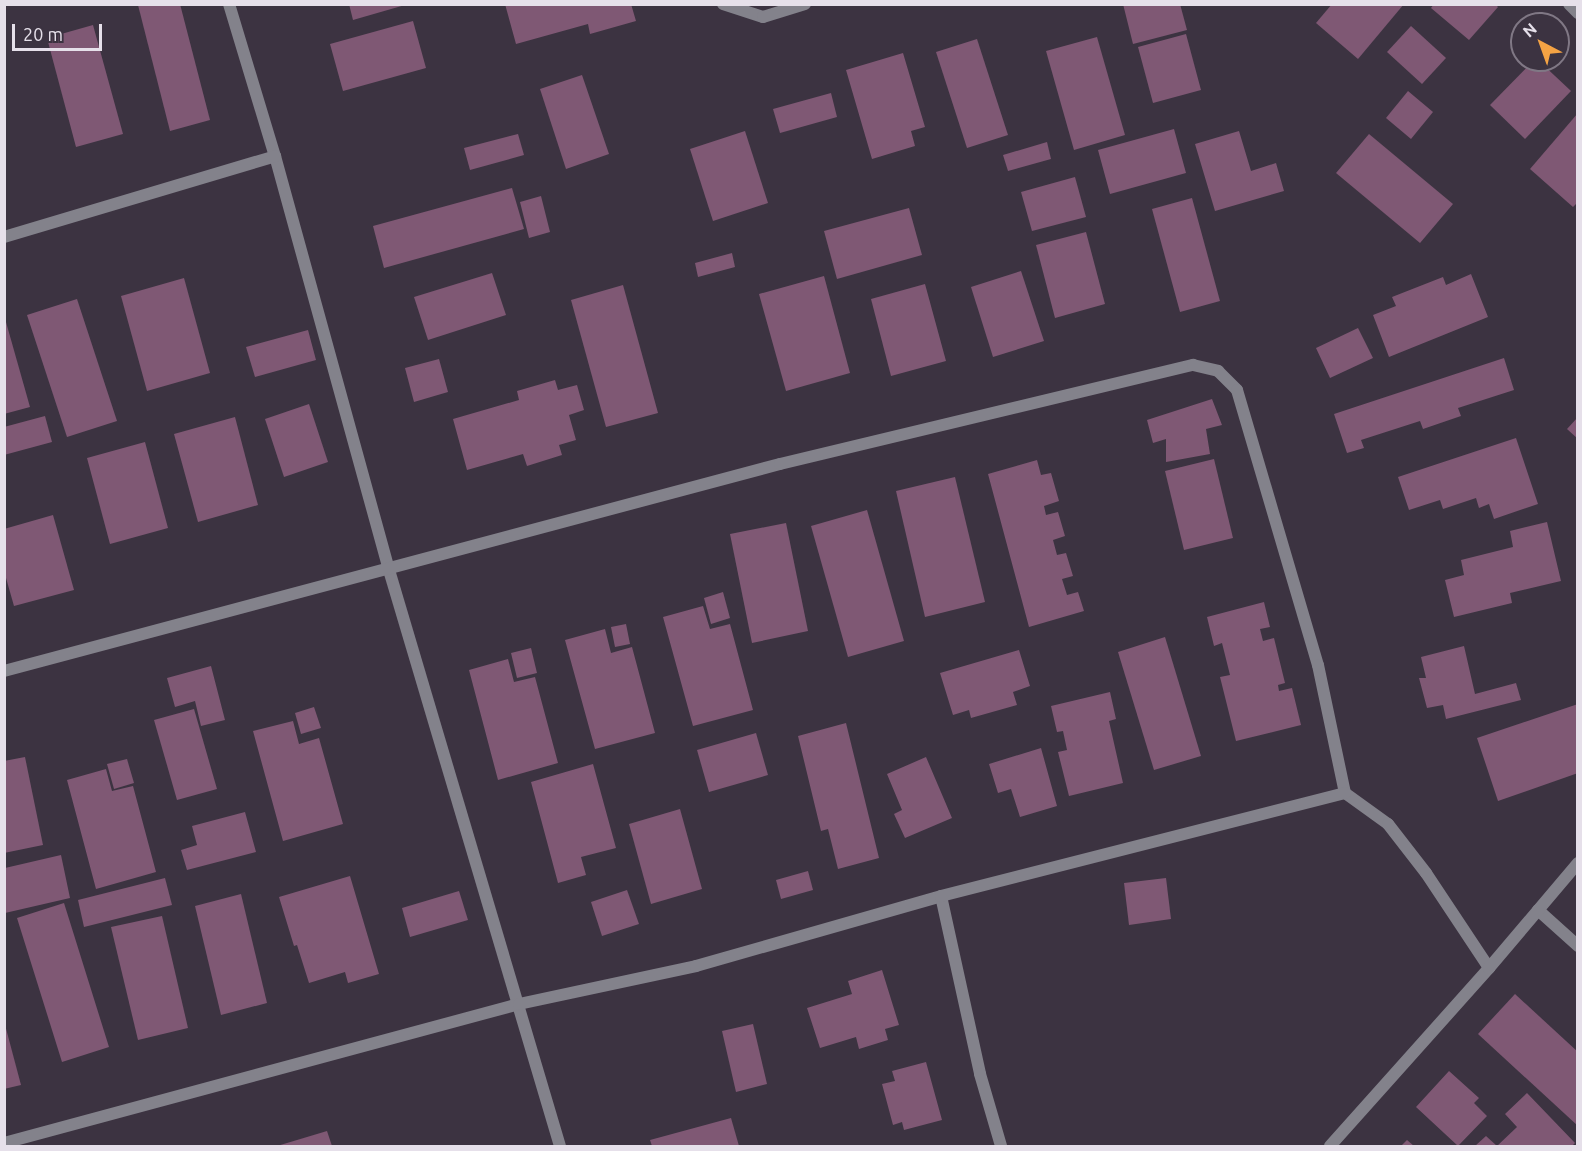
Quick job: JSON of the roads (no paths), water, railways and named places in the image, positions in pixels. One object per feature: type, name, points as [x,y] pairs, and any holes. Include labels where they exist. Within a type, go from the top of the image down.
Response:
[{"type":"street","points":[[229,4],[275,156],[389,570],[560,1146]]},
{"type":"street","points":[[723,4],[763,17],[805,4]]},
{"type":"street","points":[[1569,4],[1578,13]]},
{"type":"street","points":[[4,237],[275,156]]},
{"type":"street","points":[[4,671],[780,464],[1193,364],[1218,371],[1237,390],[1318,665],[1345,793],[1388,824],[1426,873],[1490,968]]},
{"type":"street","points":[[4,1143],[519,1004],[696,966],[941,896],[1345,793]]},
{"type":"street","points":[[1330,1146],[1490,968],[1578,863]]},
{"type":"street","points":[[941,896],[980,1074],[1000,1146]]},
{"type":"street","points":[[1538,910],[1578,946]]}]
